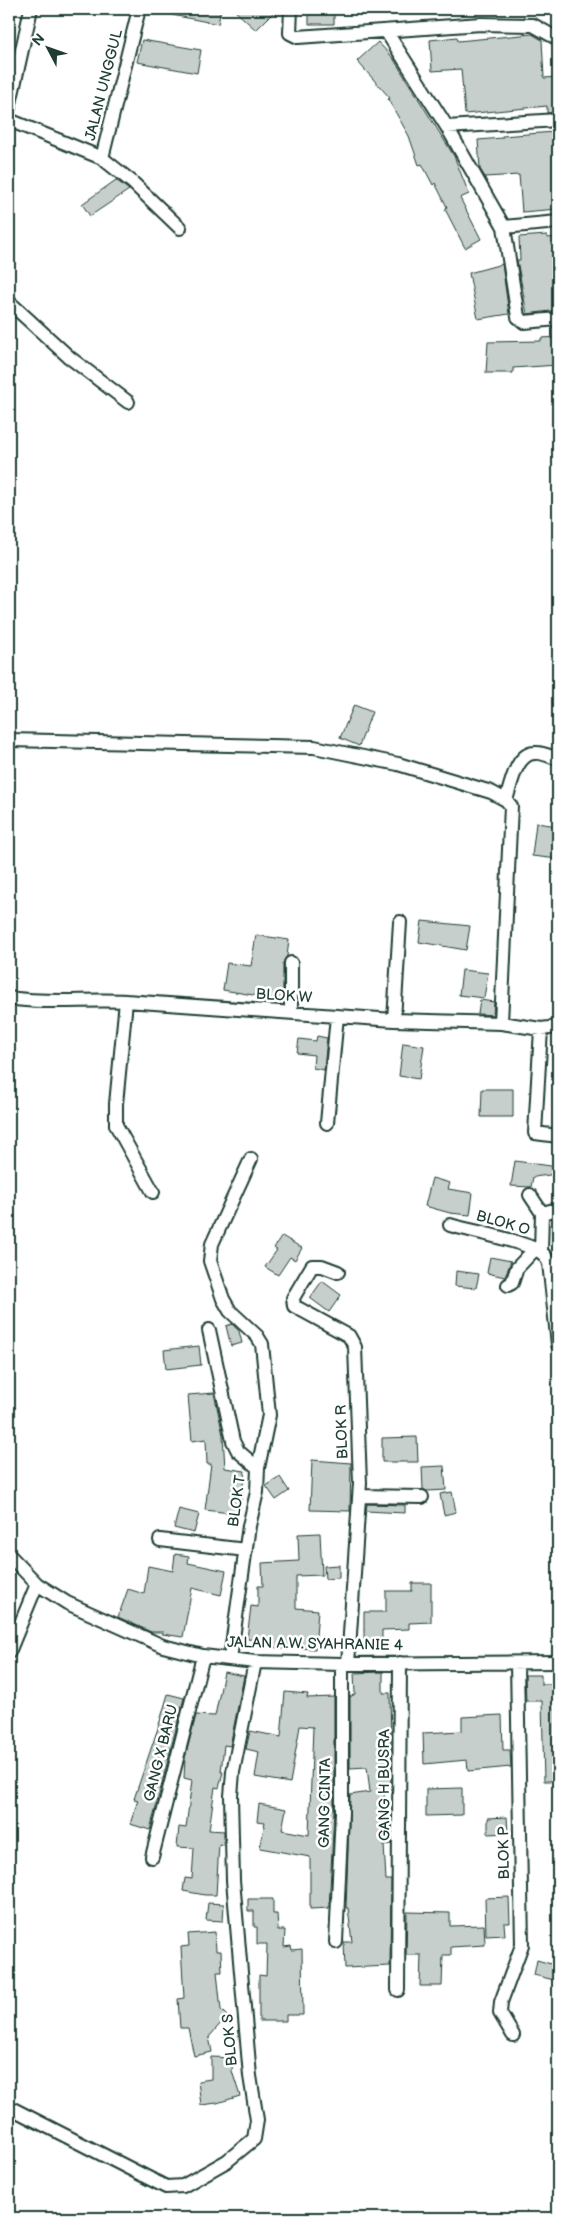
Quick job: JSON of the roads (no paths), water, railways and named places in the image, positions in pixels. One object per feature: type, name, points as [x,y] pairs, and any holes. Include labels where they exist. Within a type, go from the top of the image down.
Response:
[{"type":"street","points":[[9,108],[31,9]]},
{"type":"street","name":"JALAN UNGGUL","points":[[9,120],[102,158],[139,9]]},
{"type":"street","points":[[291,9],[289,29],[290,33],[298,37],[481,24],[533,25],[558,39]]},
{"type":"street","points":[[386,31],[447,127],[504,227],[518,317],[524,322],[558,319]]},
{"type":"street","points":[[447,127],[558,120]]},
{"type":"street","points":[[102,158],[132,182],[180,228]]},
{"type":"street","points":[[504,227],[558,222]]},
{"type":"street","points":[[9,302],[69,357],[128,402]]},
{"type":"street","points":[[9,740],[314,747],[398,764],[491,792],[506,800],[511,806],[500,1023]]},
{"type":"street","points":[[506,800],[519,763],[526,755],[537,752],[558,759]]},
{"type":"street","points":[[394,1020],[400,922]]},
{"type":"street","points":[[291,963],[291,1013]]},
{"type":"street","name":"BLOK W","points":[[9,998],[50,1001],[93,999],[394,1020],[500,1023],[541,1029],[558,1027]]},
{"type":"street","points":[[126,1001],[116,1104],[116,1125],[153,1192]]},
{"type":"street","points":[[327,1122],[337,1016]]},
{"type":"street","points":[[541,1029],[535,1134],[558,1136]]},
{"type":"street","points":[[251,1159],[212,1244],[210,1261],[223,1299],[230,1311],[257,1336],[262,1344],[270,1415],[258,1468]]},
{"type":"street","points":[[508,1285],[512,1283],[516,1268],[521,1261],[538,1251],[542,1213],[530,1195]]},
{"type":"street","points":[[542,1213],[558,1209]]},
{"type":"street","name":"BLOK O","points":[[450,1225],[538,1251],[549,1263],[558,1345]]},
{"type":"street","name":"BLOK R","points":[[338,1272],[322,1266],[312,1266],[292,1302],[294,1306],[352,1339],[355,1347],[359,1496],[345,1664]]},
{"type":"street","name":"BLOK T","points":[[209,1330],[233,1441],[238,1451],[258,1468],[257,1492],[246,1550],[230,1659]]},
{"type":"street","points":[[359,1496],[422,1497]]},
{"type":"street","points":[[160,1540],[246,1550]]},
{"type":"street","name":"JALAN A.W. SYAHRANIE 4","points":[[9,1555],[37,1584],[67,1602],[154,1642],[203,1656],[255,1662],[345,1664],[558,1662]]},
{"type":"street","points":[[9,1652],[37,1584]]},
{"type":"street","name":"GANG X BARU","points":[[152,1857],[203,1656]]},
{"type":"street","name":"BLOK S","points":[[9,2107],[166,2187],[183,2186],[227,2161],[254,2139],[257,2120],[250,2076],[233,1880],[231,1796],[233,1772],[255,1662]]},
{"type":"street","name":"GANG H BUSRA","points":[[398,1990],[400,1663]]},
{"type":"street","name":"BLOK P","points":[[514,2035],[500,2013],[501,2002],[522,1946],[517,1663]]},
{"type":"street","name":"GANG CINTA","points":[[336,1942],[342,1812],[345,1664]]}]
